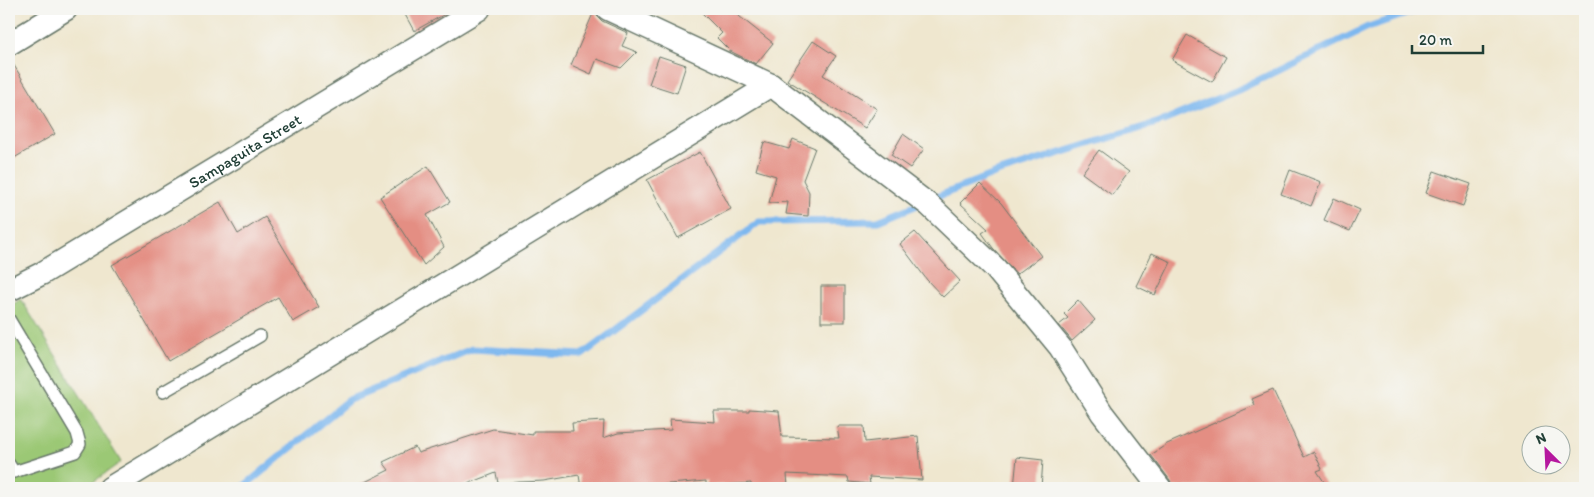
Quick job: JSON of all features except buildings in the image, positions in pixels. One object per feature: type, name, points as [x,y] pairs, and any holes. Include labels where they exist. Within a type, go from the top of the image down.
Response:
[{"type":"street","points":[[9,44],[66,9]]},
{"type":"street","name":"Sampaguita Street","points":[[9,290],[41,274],[479,9]]},
{"type":"street","points":[[608,9],[771,85],[921,199],[995,268],[1048,332],[1060,347],[1102,413],[1160,488]]},
{"type":"street","points":[[110,488],[771,85]]},
{"type":"lane","points":[[9,319],[77,433],[80,444],[75,452],[10,470]]},
{"type":"lane","points":[[163,392],[260,336]]},
{"type":"green space","points":[[21,299],[121,462],[85,488],[9,488],[9,307]]},
{"type":"waterway","points":[[929,200],[997,173],[1163,121],[1238,90],[1368,27],[1421,9]]},
{"type":"waterway","points":[[242,488],[349,400],[472,349],[582,355],[759,222],[878,221],[920,204]]}]
